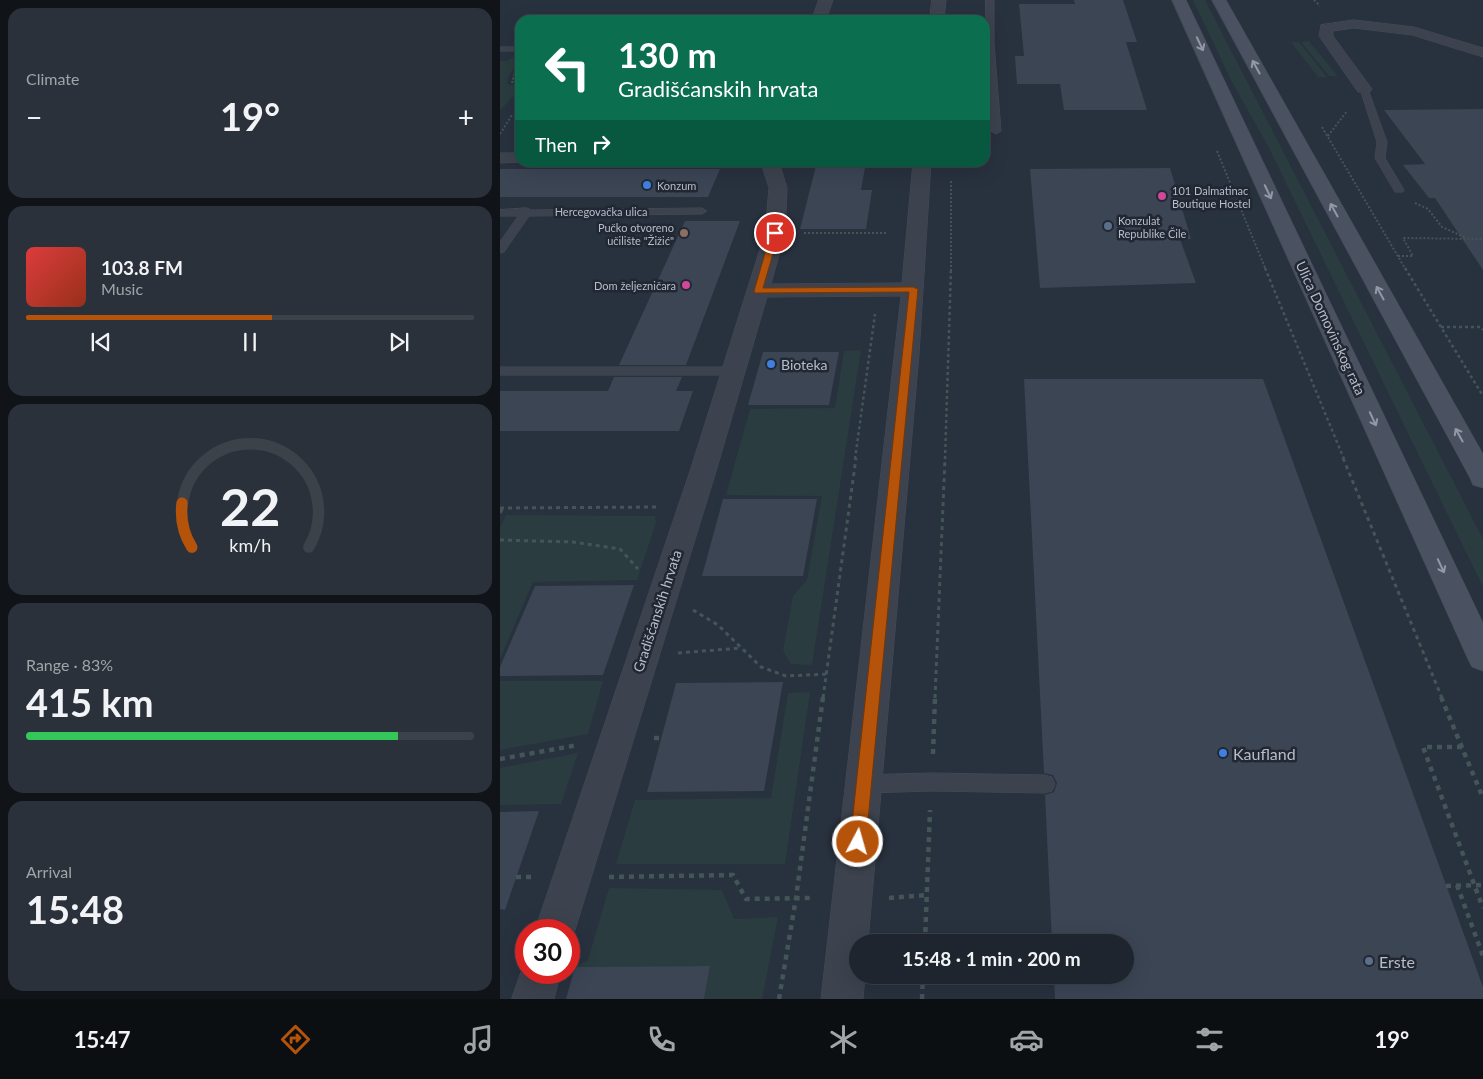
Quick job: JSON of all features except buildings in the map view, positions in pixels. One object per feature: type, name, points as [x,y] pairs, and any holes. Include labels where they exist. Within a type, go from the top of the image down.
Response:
[{"type":"main road","name":"Ulica Domovinskog rata","points":[[1179,0],[1483,656]]},
{"type":"main road","points":[[1219,0],[1483,478]]},
{"type":"street","points":[[821,15],[826,0]]},
{"type":"street","points":[[938,15],[939,0]]},
{"type":"street","points":[[1364,89],[1326,36],[1326,28],[1354,24],[1414,31],[1483,53]]},
{"type":"street","points":[[500,158],[515,158]]},
{"type":"street","name":"Gradišćanskih hrvata","points":[[558,919],[691,507],[775,233],[778,188],[772,167]]},
{"type":"street","points":[[842,999],[913,289],[922,167]]},
{"type":"street","points":[[758,291],[913,289]]},
{"type":"street","points":[[533,999],[537,984]]},
{"type":"lane","points":[[989,15],[990,0]]},
{"type":"lane","points":[[500,49],[515,49]]},
{"type":"lane","points":[[990,72],[996,131]]},
{"type":"lane","points":[[1364,89],[1382,142],[1380,158],[1399,190]]},
{"type":"lane","name":"Hercegovačka ulica","points":[[500,212],[702,211]]},
{"type":"lane","points":[[500,250],[527,212]]},
{"type":"lane","points":[[500,371],[733,371]]},
{"type":"lane","points":[[864,784],[932,782],[1044,784]]},
{"type":"path","points":[[515,72],[512,82],[515,83]]},
{"type":"path","points":[[500,134],[512,115]]},
{"type":"path","points":[[1317,120],[1483,396]]},
{"type":"path","points":[[1214,144],[1483,798]]},
{"type":"path","points":[[925,934],[951,310],[951,172]]},
{"type":"path","points":[[1399,190],[1405,200],[1428,209],[1442,227],[1469,239]]},
{"type":"path","points":[[775,233],[889,232],[879,289],[796,898],[779,999]]},
{"type":"path","points":[[1398,256],[1413,256],[1403,238],[1483,239]]},
{"type":"path","points":[[1441,327],[1481,327],[1483,330]]},
{"type":"path","points":[[500,513],[501,508],[691,507]]},
{"type":"path","points":[[500,540],[573,542],[620,549],[665,589],[694,611],[718,625],[761,667],[786,676],[827,674]]},
{"type":"path","points":[[643,656],[741,648]]},
{"type":"path","points":[[1462,747],[1423,747],[1483,908]]},
{"type":"path","points":[[571,878],[734,875],[746,899],[796,898]]},
{"type":"path","points":[[1457,885],[1483,956]]},
{"type":"path","points":[[1446,886],[1483,885]]},
{"type":"path","points":[[922,999],[923,984]]},
{"type":"shaded area","points":[[1193,0],[1205,0],[1483,539],[1483,587],[1267,144],[1232,82]]},
{"type":"shaded area","points":[[1309,41],[1338,76],[1329,76],[1301,42]]},
{"type":"shaded area","points":[[1291,42],[1299,42],[1327,77],[1318,77]]},
{"type":"shaded area","points":[[515,57],[515,68],[509,75],[507,84],[515,85],[515,95],[500,110],[500,61],[506,61]]},
{"type":"shaded area","points":[[861,350],[812,665],[791,664],[783,651],[793,596],[807,580],[822,496],[726,495],[750,409],[835,408],[844,351]]},
{"type":"shaded area","points":[[506,515],[655,516],[656,523],[637,580],[533,582],[500,659],[500,528]]},
{"type":"shaded area","points":[[500,681],[603,681],[588,734],[500,750]]},
{"type":"shaded area","points":[[810,692],[785,864],[616,864],[635,800],[771,798],[788,693]]},
{"type":"shaded area","points":[[578,753],[561,804],[500,805],[500,768]]},
{"type":"shaded area","points":[[609,888],[722,890],[734,919],[778,917],[762,999],[704,999],[710,966],[580,967],[580,964],[588,960]]},
{"type":"place","name":"Konzum","points":[[647,185]]},
{"type":"place","name":"101 Dalmatinac Boutique Hostel","points":[[1162,196]]},
{"type":"place","name":"Konzulat Republike Čile","points":[[1108,226]]},
{"type":"place","name":"Pučko otvoreno učilište \"Žižić\"","points":[[684,233]]},
{"type":"place","name":"Dom željezničara","points":[[686,285]]},
{"type":"place","name":"Bioteka","points":[[771,364]]},
{"type":"place","name":"Kaufland","points":[[1223,753]]},
{"type":"place","name":"Erste","points":[[1369,961]]},
{"type":"route","points":[[775,233],[758,291],[913,289],[858,842]]}]
